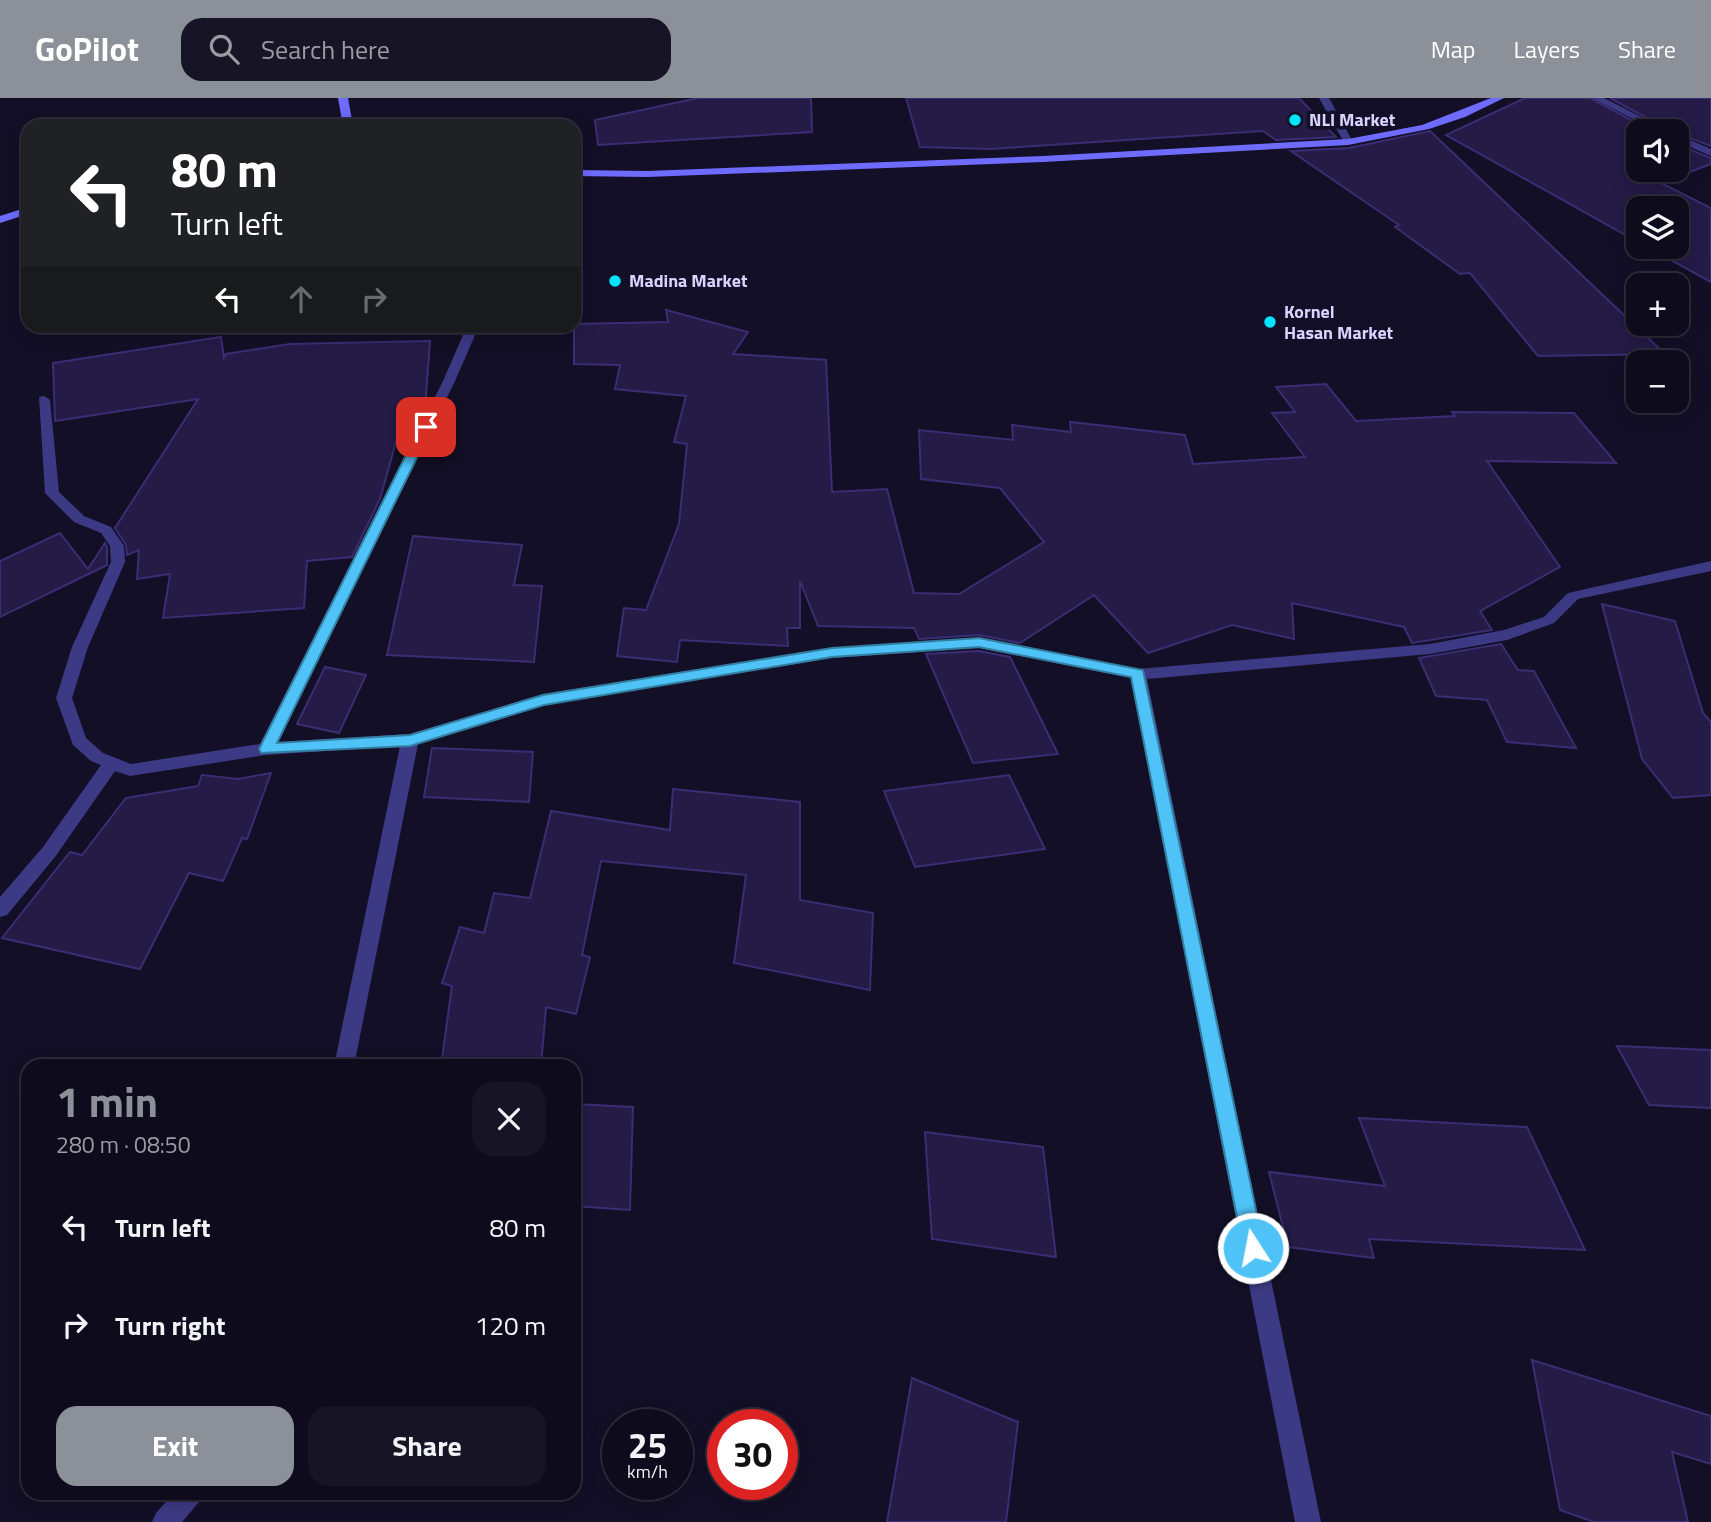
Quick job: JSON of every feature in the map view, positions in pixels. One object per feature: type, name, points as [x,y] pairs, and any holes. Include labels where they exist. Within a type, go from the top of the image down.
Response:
[{"type":"main road","points":[[343,98],[347,119]]},
{"type":"main road","points":[[581,173],[647,174],[797,169],[1348,142],[1425,130],[1499,98]]},
{"type":"main road","points":[[0,220],[21,212]]},
{"type":"street","points":[[1324,98],[1348,142]]},
{"type":"street","points":[[1597,98],[1640,119]]},
{"type":"street","points":[[1689,143],[1711,153]]},
{"type":"street","points":[[266,749],[449,381],[470,333]]},
{"type":"street","points":[[44,400],[52,493],[79,519],[106,530],[117,546],[118,562],[80,647],[64,698],[79,741],[97,757],[130,770],[266,749],[410,740],[543,700],[832,653],[979,643],[1138,674],[1430,649],[1494,638],[1549,620],[1573,596],[1711,566]]},
{"type":"street","points":[[1138,674],[1308,1522]]},
{"type":"street","points":[[345,1059],[410,740]]},
{"type":"street","points":[[0,910],[49,852],[111,763]]},
{"type":"street","points":[[164,1522],[184,1500]]},
{"type":"building","points":[[698,98],[811,98],[812,132],[598,145],[595,120]]},
{"type":"building","points":[[906,98],[1299,98],[1336,137],[1276,140],[1263,131],[991,149],[920,147]]},
{"type":"building","points":[[1525,98],[1590,98],[1629,119],[1626,119],[1626,182],[1664,182],[1661,183],[1687,196],[1626,196],[1626,235],[1446,135]]},
{"type":"building","points":[[1610,98],[1711,98],[1711,146],[1689,138],[1689,119],[1649,119]]},
{"type":"building","points":[[1430,131],[1626,317],[1626,336],[1646,336],[1661,350],[1626,350],[1626,355],[1538,356],[1470,273],[1460,274],[1395,227],[1399,225],[1291,151],[1349,148]]},
{"type":"building","points":[[1689,149],[1711,158],[1711,164],[1689,172]]},
{"type":"building","points":[[1689,197],[1711,208],[1711,282],[1669,259],[1689,259]]},
{"type":"building","points":[[666,310],[748,332],[733,354],[826,360],[832,492],[887,489],[914,593],[959,594],[1044,542],[1000,488],[921,479],[919,430],[1013,440],[1012,425],[1071,432],[1070,422],[1185,435],[1193,464],[1305,457],[1272,413],[1295,412],[1276,387],[1326,384],[1356,421],[1455,416],[1452,412],[1574,413],[1616,463],[1487,461],[1560,567],[1480,611],[1492,630],[1412,643],[1404,627],[1292,603],[1294,639],[1232,625],[1148,653],[1094,595],[1020,643],[979,635],[919,639],[914,628],[818,626],[800,581],[800,628],[787,628],[788,646],[680,640],[677,662],[617,656],[624,608],[646,610],[679,524],[687,444],[674,442],[686,396],[615,389],[620,365],[574,364],[574,333],[581,333],[581,324],[668,322]]},
{"type":"building","points":[[221,337],[224,358],[226,354],[290,344],[430,341],[425,409],[405,410],[380,499],[352,557],[307,561],[304,608],[163,618],[170,574],[137,579],[139,550],[127,555],[126,545],[115,528],[198,399],[55,421],[53,363]]},
{"type":"building","points":[[60,533],[88,569],[105,543],[107,565],[0,617],[0,561]]},
{"type":"building","points":[[413,536],[522,545],[514,585],[542,586],[534,662],[387,655]]},
{"type":"building","points":[[1602,604],[1675,621],[1703,713],[1711,722],[1711,795],[1673,798],[1642,759]]},
{"type":"building","points":[[1501,644],[1518,670],[1534,671],[1576,748],[1507,742],[1487,700],[1436,696],[1419,658]]},
{"type":"building","points":[[979,651],[1010,657],[1058,754],[973,763],[926,654]]},
{"type":"building","points":[[325,667],[366,675],[339,733],[297,724]]},
{"type":"building","points":[[432,748],[533,752],[529,802],[424,797]]},
{"type":"building","points":[[271,773],[247,839],[242,838],[223,881],[189,873],[140,969],[2,938],[70,852],[82,855],[126,798],[198,786],[202,775],[238,779]]},
{"type":"building","points":[[1009,775],[1045,849],[915,867],[884,791]]},
{"type":"building","points":[[673,789],[800,802],[800,900],[873,913],[870,990],[734,963],[746,875],[601,861],[582,955],[590,957],[576,1014],[546,1007],[542,1059],[442,1059],[452,986],[442,983],[460,927],[484,933],[494,893],[530,898],[551,811],[670,830]]},
{"type":"building","points":[[1617,1046],[1711,1050],[1711,1108],[1649,1105]]},
{"type":"building","points":[[581,1104],[633,1107],[630,1210],[581,1206]]},
{"type":"building","points":[[1359,1118],[1527,1127],[1585,1250],[1369,1239],[1374,1258],[1288,1247],[1269,1172],[1385,1186]]},
{"type":"building","points":[[925,1132],[1043,1147],[1056,1257],[932,1239]]},
{"type":"building","points":[[1532,1360],[1711,1416],[1711,1464],[1672,1452],[1688,1522],[1594,1522],[1560,1510]]},
{"type":"building","points":[[912,1378],[1018,1422],[1006,1522],[887,1522]]},
{"type":"place","name":"NLI Market","points":[[1295,120]]},
{"type":"place","name":"Madina Market","points":[[615,281]]},
{"type":"place","name":"Kornel Hasan Market","points":[[1270,322]]},
{"type":"route","points":[[426,427],[266,749],[410,740],[543,700],[832,653],[979,643],[1138,674],[1253,1248]]}]
